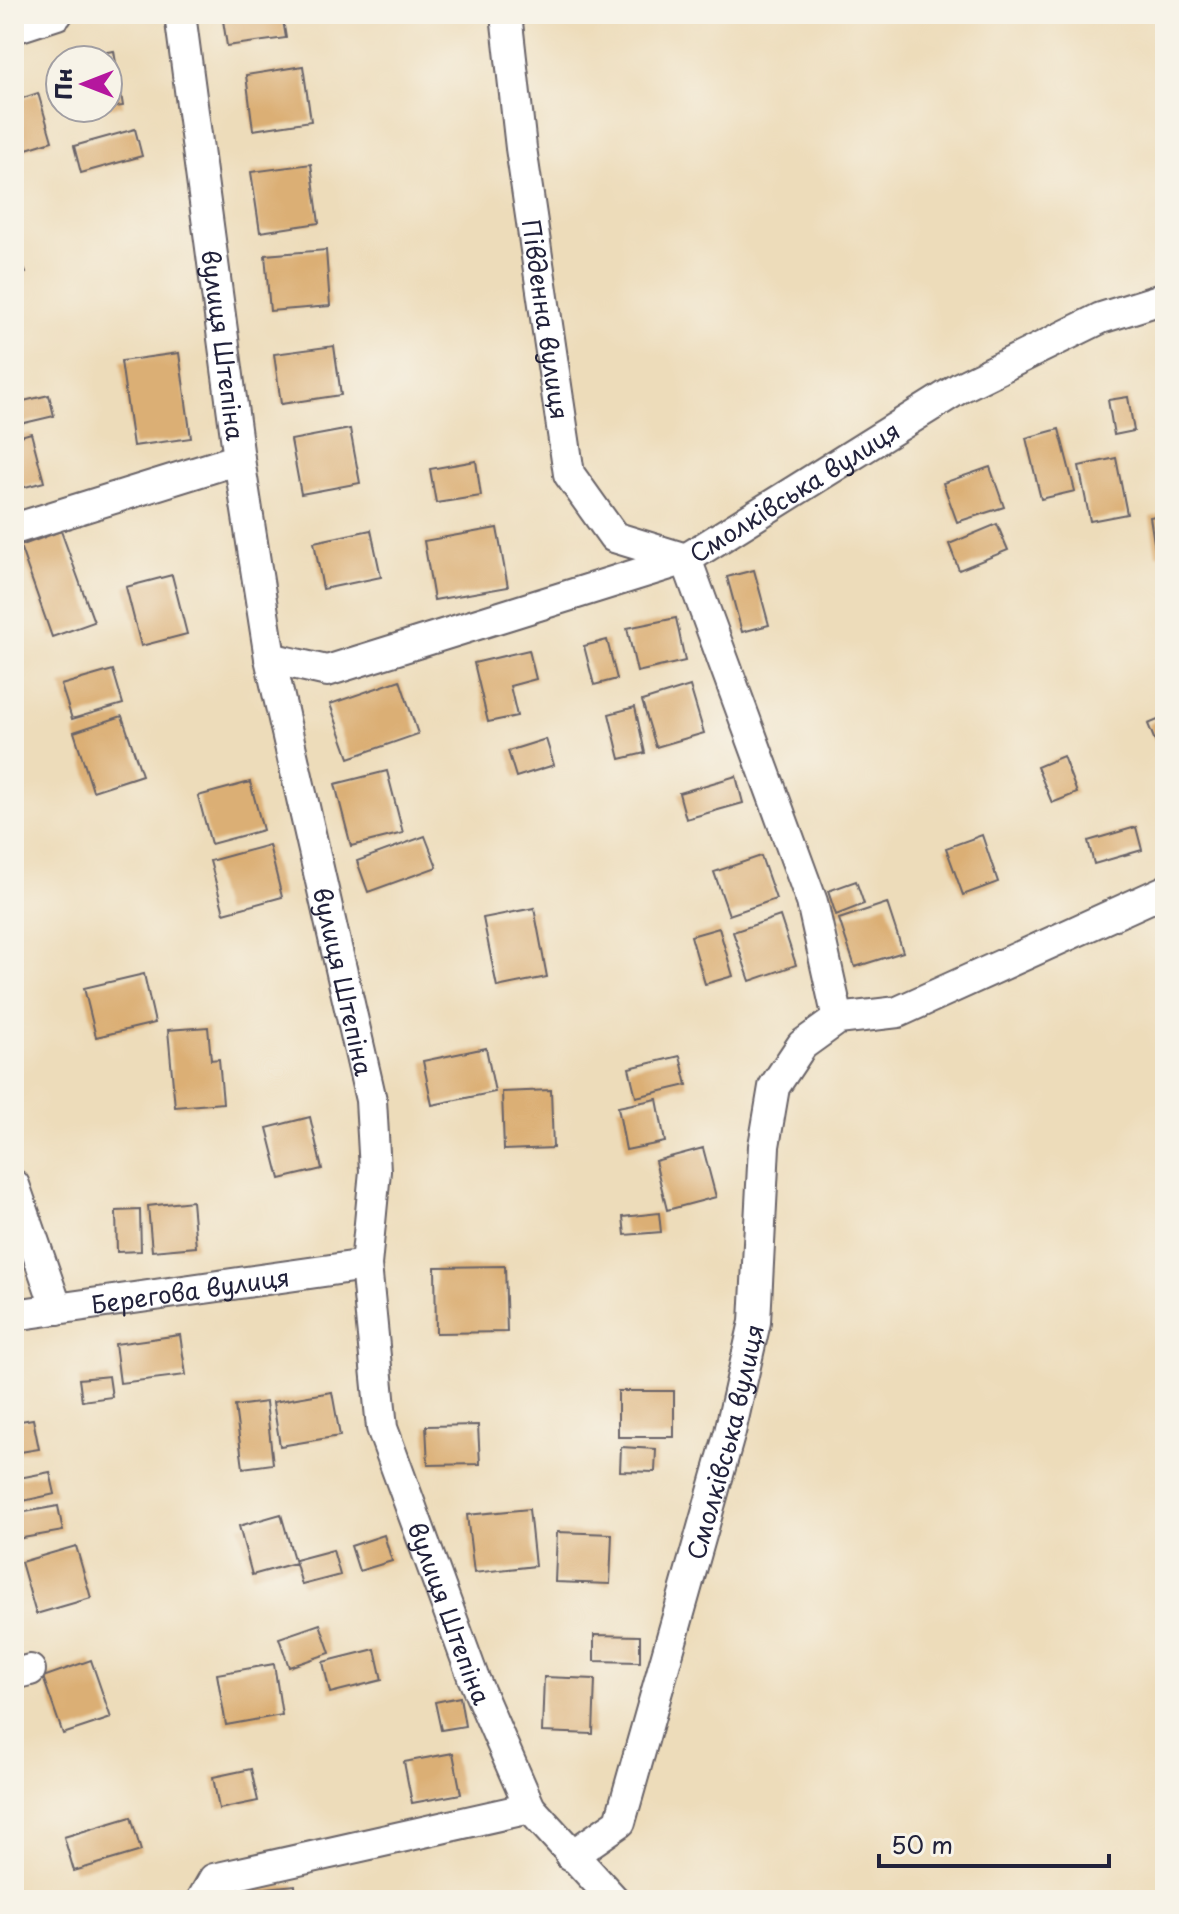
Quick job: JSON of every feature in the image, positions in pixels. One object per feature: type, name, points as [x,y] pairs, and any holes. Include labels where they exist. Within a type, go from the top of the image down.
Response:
[{"type":"street","points":[[14,28],[57,14]]},
{"type":"street","name":"вулиця Штепіна","points":[[180,14],[239,459],[270,658],[371,1100],[375,1171],[366,1265],[382,1428],[473,1677],[530,1808],[614,1900]]},
{"type":"street","name":"Південна вулиця","points":[[506,14],[521,148],[569,474],[614,537],[686,559]]},
{"type":"street","name":"Смолківська вулиця","points":[[838,1019],[812,902],[686,559],[961,387],[1101,318],[1165,298]]},
{"type":"street","points":[[14,529],[239,459]]},
{"type":"street","points":[[270,658],[327,671],[686,559]]},
{"type":"street","name":"Смолківська вулиця","points":[[571,1856],[620,1822],[730,1432],[755,1322],[764,1146],[774,1087],[802,1045],[838,1019],[898,1012],[1165,891]]},
{"type":"street","points":[[14,1185],[57,1309]]},
{"type":"street","name":"Берегова вулиця","points":[[14,1315],[366,1265]]},
{"type":"street","points":[[202,1900],[214,1879],[530,1808]]},
{"type":"building","points":[[222,14],[282,14],[286,38],[227,46]]},
{"type":"building","points":[[303,66],[311,121],[253,130],[246,75]]},
{"type":"building","points":[[38,93],[44,124],[47,124],[52,141],[14,153],[14,101]]},
{"type":"building","points":[[135,129],[142,156],[81,173],[74,146]]},
{"type":"building","points":[[311,164],[319,223],[260,232],[251,172]]},
{"type":"building","points":[[14,243],[26,273],[14,278]]},
{"type":"building","points":[[326,250],[330,306],[270,311],[265,255]]},
{"type":"building","points":[[334,346],[341,395],[281,404],[274,354]]},
{"type":"building","points":[[179,353],[191,438],[133,446],[121,361]]},
{"type":"building","points":[[49,395],[54,416],[20,424],[15,403]]},
{"type":"building","points":[[1128,397],[1134,431],[1114,435],[1108,400]]},
{"type":"building","points":[[350,429],[360,483],[301,494],[291,440]]},
{"type":"building","points":[[1059,429],[1075,491],[1041,499],[1026,438]]},
{"type":"building","points":[[31,433],[44,482],[14,490],[14,438]]},
{"type":"building","points":[[1116,458],[1127,514],[1090,521],[1079,466]]},
{"type":"building","points":[[476,461],[481,496],[436,503],[430,469]]},
{"type":"building","points":[[990,467],[1004,507],[957,522],[943,483]]},
{"type":"building","points":[[1165,514],[1165,553],[1156,555],[1150,517]]},
{"type":"building","points":[[997,524],[1008,550],[959,570],[949,544]]},
{"type":"building","points":[[497,528],[508,587],[434,600],[424,541]]},
{"type":"building","points":[[371,530],[381,577],[323,589],[314,542]]},
{"type":"building","points":[[61,531],[94,622],[52,637],[20,546]]},
{"type":"building","points":[[754,570],[769,625],[742,632],[727,577]]},
{"type":"building","points":[[172,575],[187,634],[141,646],[126,587]]},
{"type":"building","points":[[676,618],[685,661],[637,672],[627,628]]},
{"type":"building","points":[[607,640],[617,679],[594,685],[584,646]]},
{"type":"building","points":[[529,650],[536,679],[510,686],[517,716],[488,722],[474,663]]},
{"type":"building","points":[[113,670],[123,704],[72,719],[61,685]]},
{"type":"building","points":[[400,680],[418,734],[349,758],[330,704]]},
{"type":"building","points":[[690,686],[704,733],[656,747],[642,701]]},
{"type":"building","points":[[635,707],[645,753],[620,759],[609,714]]},
{"type":"building","points":[[122,716],[142,775],[93,791],[74,732]]},
{"type":"building","points":[[1165,717],[1165,765],[1148,724]]},
{"type":"building","points":[[546,739],[554,765],[516,777],[508,751]]},
{"type":"building","points":[[1063,756],[1077,793],[1052,803],[1037,767]]},
{"type":"building","points":[[387,771],[403,833],[351,846],[335,784]]},
{"type":"building","points":[[736,776],[743,803],[686,819],[679,793]]},
{"type":"building","points":[[250,782],[263,830],[211,844],[198,796]]},
{"type":"building","points":[[1136,827],[1142,850],[1094,864],[1088,841]]},
{"type":"building","points":[[982,835],[998,882],[963,895],[946,848]]},
{"type":"building","points":[[425,836],[437,867],[368,892],[357,861]]},
{"type":"building","points":[[269,845],[282,897],[224,913],[210,861]]},
{"type":"building","points":[[761,856],[776,899],[729,915],[714,872]]},
{"type":"building","points":[[856,881],[864,904],[836,915],[828,891]]},
{"type":"building","points":[[887,903],[903,952],[855,967],[839,919]]},
{"type":"building","points":[[534,908],[547,977],[497,987],[483,918]]},
{"type":"building","points":[[780,916],[796,965],[750,981],[733,932]]},
{"type":"building","points":[[719,928],[733,976],[705,984],[691,936]]},
{"type":"building","points":[[144,974],[155,1023],[96,1037],[84,988]]},
{"type":"building","points":[[208,1027],[211,1060],[219,1059],[223,1103],[175,1107],[168,1030]]},
{"type":"building","points":[[486,1048],[495,1092],[432,1105],[423,1061]]},
{"type":"building","points":[[680,1056],[687,1085],[636,1097],[629,1068]]},
{"type":"building","points":[[551,1090],[553,1148],[504,1150],[502,1092]]},
{"type":"building","points":[[657,1099],[665,1142],[626,1150],[618,1107]]},
{"type":"building","points":[[310,1117],[322,1169],[280,1179],[267,1128]]},
{"type":"building","points":[[703,1148],[716,1197],[667,1210],[655,1161]]},
{"type":"building","points":[[192,1201],[196,1247],[152,1251],[148,1206]]},
{"type":"building","points":[[140,1210],[141,1251],[117,1252],[116,1211]]},
{"type":"building","points":[[659,1213],[661,1232],[625,1235],[623,1217]]},
{"type":"building","points":[[505,1266],[507,1332],[436,1333],[435,1267]]},
{"type":"building","points":[[180,1335],[186,1375],[120,1383],[115,1344]]},
{"type":"building","points":[[109,1376],[112,1397],[82,1401],[79,1379]]},
{"type":"building","points":[[618,1391],[674,1391],[674,1437],[618,1437]]},
{"type":"building","points":[[332,1392],[340,1436],[280,1446],[273,1402]]},
{"type":"building","points":[[266,1402],[273,1464],[243,1468],[235,1406]]},
{"type":"building","points":[[33,1419],[39,1449],[14,1453],[14,1422]]},
{"type":"building","points":[[478,1425],[480,1464],[428,1465],[426,1426]]},
{"type":"building","points":[[621,1447],[656,1449],[655,1472],[620,1471]]},
{"type":"building","points":[[50,1472],[55,1494],[14,1503],[14,1479]]},
{"type":"building","points":[[58,1506],[63,1531],[17,1539],[14,1514]]},
{"type":"building","points":[[529,1509],[535,1566],[474,1573],[467,1515]]},
{"type":"building","points":[[281,1514],[295,1563],[252,1575],[239,1526]]},
{"type":"building","points":[[557,1532],[612,1534],[610,1584],[555,1582]]},
{"type":"building","points":[[384,1535],[392,1561],[359,1571],[351,1546]]},
{"type":"building","points":[[76,1546],[91,1598],[36,1614],[21,1562]]},
{"type":"building","points":[[333,1550],[340,1575],[302,1585],[295,1560]]},
{"type":"building","points":[[320,1624],[330,1653],[289,1667],[279,1638]]},
{"type":"building","points":[[594,1635],[640,1636],[640,1662],[594,1661]]},
{"type":"building","points":[[375,1649],[382,1680],[330,1693],[323,1662]]},
{"type":"building","points":[[91,1660],[111,1718],[63,1734],[43,1677]]},
{"type":"building","points":[[274,1664],[282,1715],[226,1725],[217,1674]]},
{"type":"building","points":[[544,1677],[595,1679],[593,1734],[542,1732]]},
{"type":"building","points":[[460,1697],[465,1726],[441,1730],[435,1702]]},
{"type":"building","points":[[453,1753],[461,1794],[412,1803],[404,1762]]},
{"type":"building","points":[[251,1769],[258,1801],[219,1809],[213,1777]]},
{"type":"building","points":[[131,1817],[141,1851],[74,1871],[64,1837]]},
{"type":"building","points":[[295,1885],[296,1900],[245,1900],[244,1890]]}]
